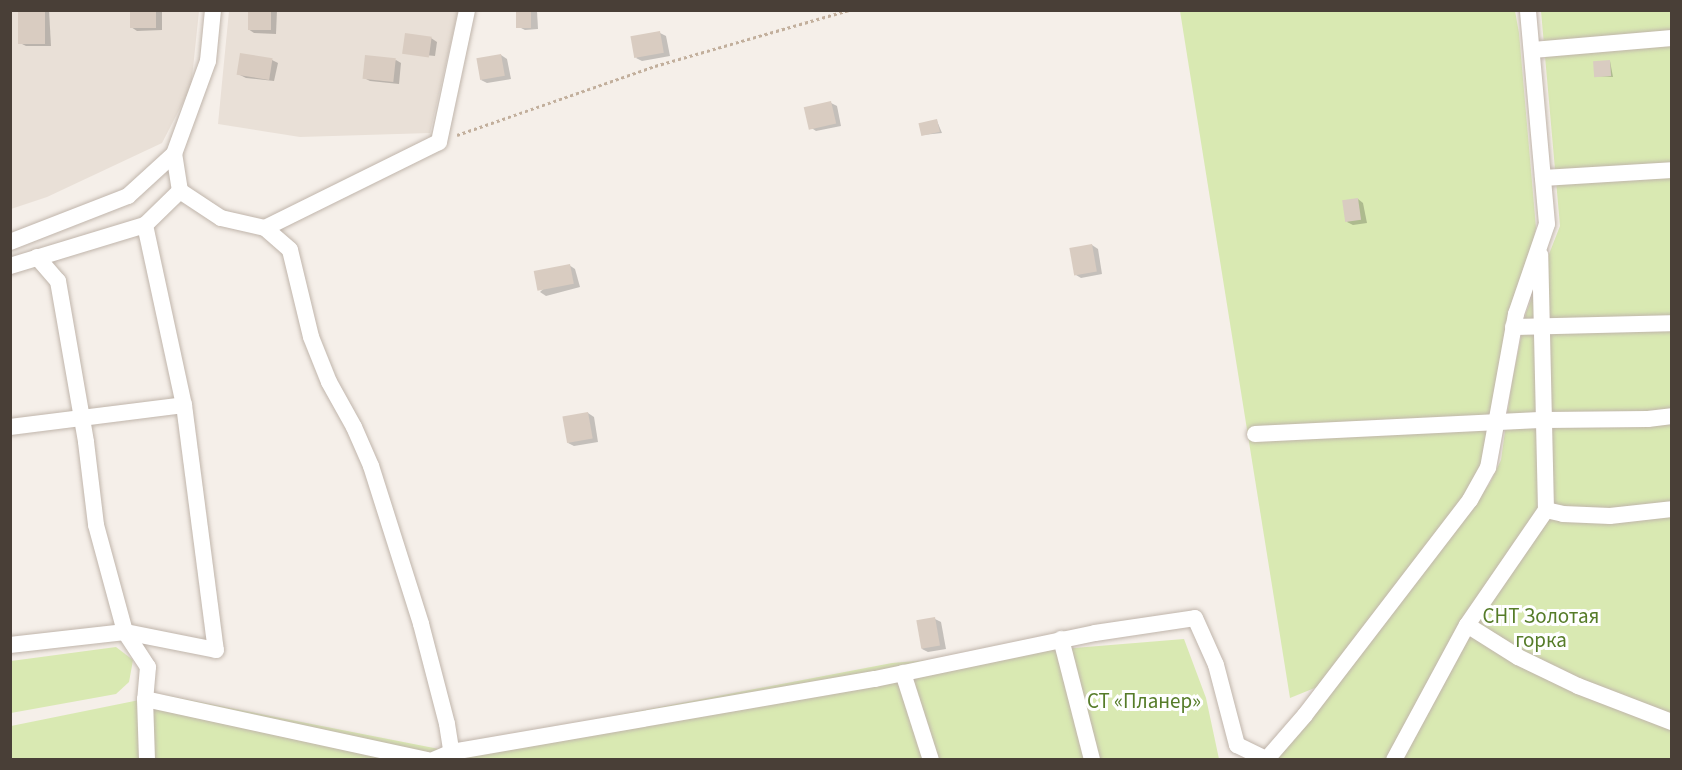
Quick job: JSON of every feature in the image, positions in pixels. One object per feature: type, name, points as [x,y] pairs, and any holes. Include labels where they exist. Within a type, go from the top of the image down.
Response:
[{"type":"street","points":[[10,242],[128,196],[174,154],[208,62],[213,10]]},
{"type":"street","points":[[265,228],[439,141],[467,10]]},
{"type":"street","points":[[144,699],[430,759],[903,673],[1061,639],[1195,618],[1216,665],[1237,745],[1266,759],[1305,715],[1470,500],[1488,468],[1513,327],[1546,224],[1528,10]]},
{"type":"street","points":[[1532,50],[1671,39]]},
{"type":"street","points":[[174,154],[180,191],[221,218],[265,228],[290,250],[311,337],[329,382],[354,427],[371,466],[421,624],[452,756]]},
{"type":"street","points":[[1543,178],[1671,170]]},
{"type":"street","points":[[10,266],[145,225],[180,191]]},
{"type":"street","points":[[10,645],[125,632],[216,650],[184,405],[145,225]]},
{"type":"street","points":[[1394,759],[1467,625],[1546,510],[1539,245]]},
{"type":"street","points":[[37,257],[58,281],[82,417],[96,525],[125,632],[148,667],[144,699],[147,759]]},
{"type":"street","points":[[1513,327],[1671,323]]},
{"type":"street","points":[[10,427],[184,405]]},
{"type":"street","points":[[1255,434],[1545,420],[1648,419],[1671,416]]},
{"type":"street","points":[[1546,510],[1563,514],[1610,516],[1671,509]]},
{"type":"street","points":[[1467,625],[1518,657],[1578,686],[1671,722]]},
{"type":"street","points":[[1061,639],[1092,759]]},
{"type":"street","points":[[903,673],[931,759]]},
{"type":"path","points":[[439,141],[655,66],[849,10]]},
{"type":"shaded area","points":[[10,11],[199,11],[191,87],[162,143],[47,197],[11,209]]},
{"type":"shaded area","points":[[229,11],[458,11],[430,133],[300,137],[218,124]]},
{"type":"green space","points":[[1180,11],[1515,11],[1519,33],[1536,228],[1481,478],[1322,685],[1290,698]]},
{"type":"green space","name":"СНТ Золотая горка","points":[[1541,11],[1671,11],[1671,759],[1276,760],[1490,483],[1501,460],[1512,381],[1526,313],[1560,226]]},
{"type":"green space","name":"СТ «Планер»","points":[[1184,639],[1206,698],[1219,759],[11,760],[11,726],[164,695],[439,749],[892,663]]},
{"type":"green space","points":[[116,647],[133,660],[129,682],[116,694],[11,713],[11,661]]},
{"type":"building","points":[[18,10],[45,10],[45,44],[18,44]]},
{"type":"building","points":[[130,10],[156,10],[156,28],[130,28]]},
{"type":"building","points":[[248,10],[271,10],[271,30],[248,30]]},
{"type":"building","points":[[516,10],[531,10],[531,28],[516,28]]},
{"type":"building","points":[[660,31],[664,53],[634,58],[630,36]]},
{"type":"building","points":[[405,33],[432,37],[429,58],[402,54]]},
{"type":"building","points":[[240,53],[273,58],[269,80],[237,75]]},
{"type":"building","points":[[501,54],[505,76],[480,80],[476,58]]},
{"type":"building","points":[[365,55],[396,58],[393,82],[362,79]]},
{"type":"building","points":[[1610,60],[1611,76],[1594,77],[1593,61]]},
{"type":"building","points":[[831,101],[836,123],[809,130],[804,107]]},
{"type":"building","points":[[937,119],[940,132],[921,136],[918,123]]},
{"type":"building","points":[[1358,198],[1361,220],[1345,222],[1342,200]]},
{"type":"building","points":[[1092,244],[1097,272],[1074,276],[1069,248]]},
{"type":"building","points":[[570,264],[574,284],[537,291],[534,271]]},
{"type":"building","points":[[588,412],[593,439],[567,443],[562,417]]},
{"type":"building","points":[[935,617],[940,646],[921,649],[916,620]]}]
